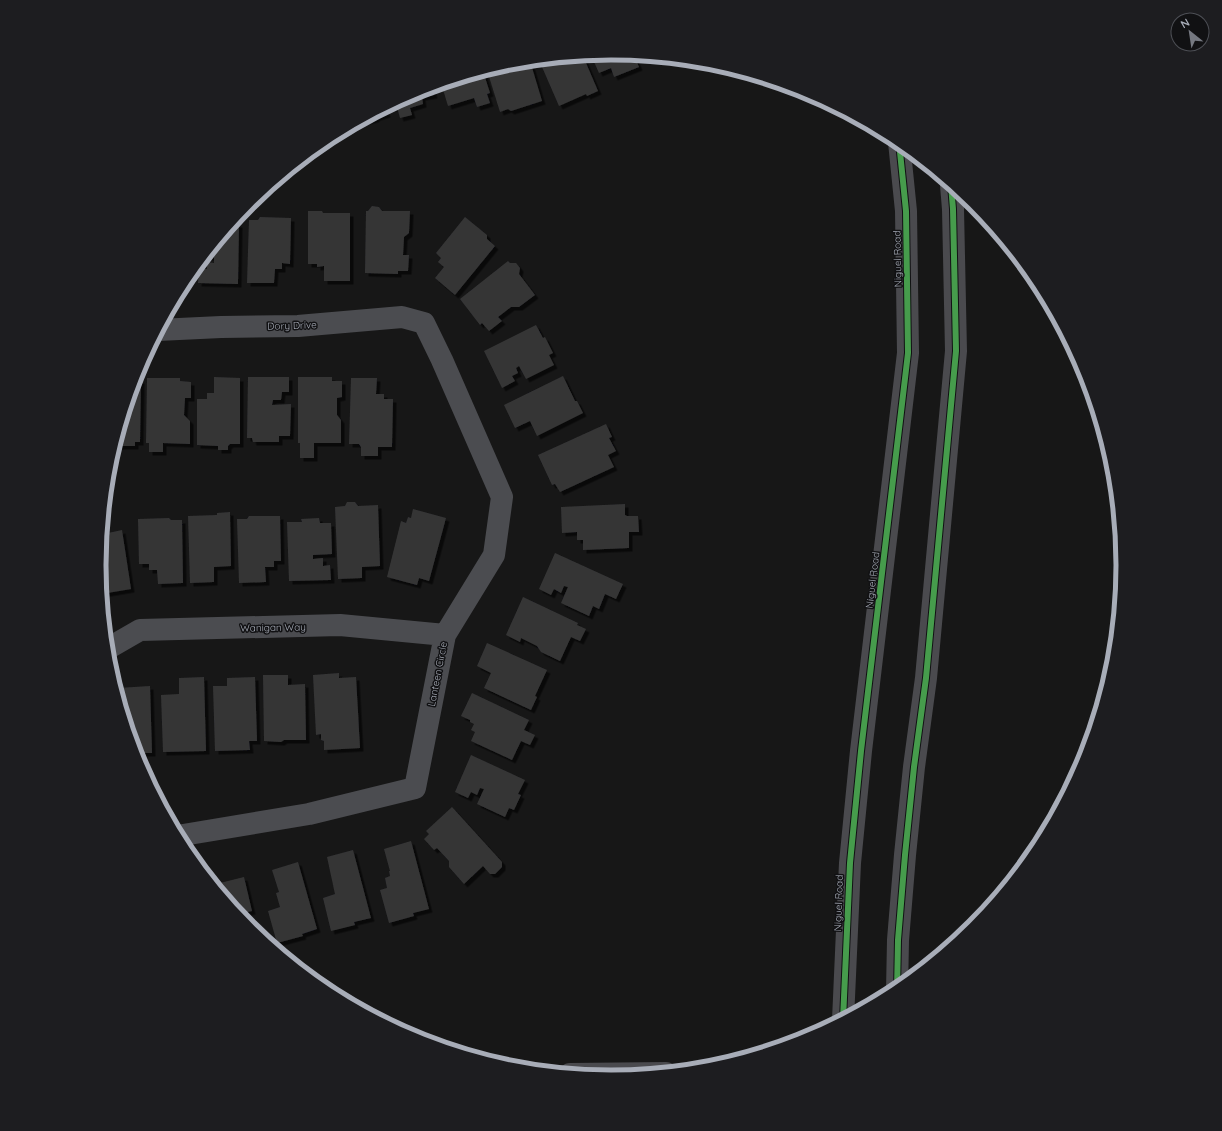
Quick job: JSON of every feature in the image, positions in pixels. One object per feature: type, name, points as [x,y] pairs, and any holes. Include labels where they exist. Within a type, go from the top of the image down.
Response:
[{"type":"main road","name":"Niguel Road","points":[[843,1014],[850,862],[861,751],[908,353],[906,211],[900,151]]},
{"type":"main road","points":[[897,982],[898,940],[905,855],[914,767],[926,678],[956,351],[952,192]]},
{"type":"street","name":"Dory Drive","points":[[164,330],[298,326],[402,317],[424,323]]},
{"type":"street","name":"Lanteen Circle","points":[[184,835],[309,814],[415,788],[444,635],[494,555],[502,497],[442,360],[424,323]]},
{"type":"street","name":"Wanigan Way","points":[[112,646],[140,630],[340,625],[444,635]]},
{"type":"building","points":[[585,61],[598,91],[587,96],[586,94],[559,106],[541,65]]},
{"type":"building","points":[[593,61],[636,61],[639,67],[614,77],[611,68],[599,73]]},
{"type":"building","points":[[532,66],[542,101],[511,111],[508,109],[500,112],[489,75]]},
{"type":"building","points":[[485,76],[490,93],[487,94],[490,103],[477,107],[474,98],[448,106],[443,89]]},
{"type":"building","points":[[433,93],[434,95],[422,97],[423,104],[410,108],[412,115],[400,118],[397,107],[418,98]]},
{"type":"building","points":[[372,206],[379,207],[382,211],[410,211],[409,233],[404,237],[403,255],[409,255],[408,271],[398,271],[398,274],[365,273],[366,211],[368,211]]},
{"type":"building","points":[[308,211],[322,211],[323,213],[350,213],[350,281],[324,281],[324,266],[317,267],[317,264],[308,264]]},
{"type":"building","points":[[260,217],[291,218],[290,264],[282,263],[282,269],[275,269],[274,283],[247,283],[249,220],[258,220]]},
{"type":"building","points":[[465,217],[487,235],[487,239],[495,246],[455,295],[435,278],[444,267],[438,262],[441,258],[436,253]]},
{"type":"building","points":[[239,224],[238,284],[198,283],[199,274],[202,269],[207,269],[207,262],[214,263],[214,257],[211,257]]},
{"type":"building","points":[[508,261],[510,263],[516,263],[520,268],[519,274],[535,295],[519,307],[511,307],[498,317],[502,321],[489,331],[482,323],[480,325],[460,299]]},
{"type":"building","points":[[536,325],[543,338],[545,337],[553,353],[549,355],[554,365],[526,379],[519,366],[516,368],[518,373],[512,376],[515,381],[502,388],[484,351]]},
{"type":"building","points":[[563,376],[575,401],[577,401],[583,413],[537,436],[530,421],[515,428],[504,405]]},
{"type":"building","points":[[214,377],[240,378],[240,444],[230,444],[228,446],[228,450],[218,450],[218,446],[197,445],[197,399],[207,399],[207,393],[214,393]]},
{"type":"building","points":[[248,377],[289,377],[289,392],[282,392],[281,400],[273,400],[272,405],[291,404],[290,436],[279,436],[279,442],[253,442],[252,438],[247,438]]},
{"type":"building","points":[[298,377],[332,377],[332,381],[342,381],[342,397],[337,398],[337,415],[341,420],[341,443],[314,443],[314,458],[300,458],[300,443],[298,443]]},
{"type":"building","points":[[147,378],[180,378],[180,381],[191,382],[191,398],[185,398],[184,415],[190,421],[190,444],[163,443],[163,452],[149,452],[149,443],[146,443]]},
{"type":"building","points":[[351,378],[377,378],[376,394],[384,394],[384,399],[393,399],[392,447],[378,447],[378,456],[361,456],[361,447],[359,444],[349,444]]},
{"type":"building","points":[[141,380],[140,442],[135,442],[135,446],[120,446],[132,403]]},
{"type":"building","points":[[606,424],[612,437],[609,438],[616,451],[608,455],[614,467],[560,492],[555,484],[552,485],[538,455]]},
{"type":"building","points":[[347,502],[355,502],[358,506],[378,505],[380,566],[362,567],[362,578],[338,579],[335,507],[345,506]]},
{"type":"building","points":[[625,504],[625,515],[638,516],[639,532],[629,532],[629,548],[583,550],[583,540],[577,540],[577,532],[562,533],[561,507]]},
{"type":"building","points":[[413,509],[446,518],[429,581],[419,578],[417,585],[387,577],[401,521],[406,523],[408,517],[411,518]]},
{"type":"building","points":[[230,512],[231,566],[214,567],[214,582],[190,583],[188,516],[217,515],[217,513]]},
{"type":"building","points":[[249,516],[280,516],[281,561],[274,561],[274,567],[265,567],[266,582],[239,583],[237,519],[247,519]]},
{"type":"building","points":[[169,518],[171,520],[182,520],[183,583],[158,584],[157,570],[149,570],[149,564],[139,564],[138,519]]},
{"type":"building","points":[[319,518],[320,523],[331,523],[332,554],[313,555],[313,559],[323,558],[323,566],[330,565],[331,580],[289,581],[287,522],[302,522],[301,519]]},
{"type":"building","points":[[107,530],[108,533],[122,530],[131,589],[107,593]]},
{"type":"building","points":[[555,553],[623,584],[616,599],[605,594],[599,609],[593,606],[589,616],[561,603],[568,587],[564,586],[561,593],[554,589],[551,595],[539,589]]},
{"type":"building","points":[[523,597],[578,623],[577,625],[586,629],[580,641],[571,637],[560,661],[541,652],[537,646],[521,638],[520,642],[506,635]]},
{"type":"building","points":[[487,643],[547,670],[535,696],[537,697],[531,710],[484,688],[491,673],[477,666]]},
{"type":"building","points":[[339,673],[339,678],[356,677],[360,748],[324,750],[324,741],[321,740],[321,734],[316,735],[313,675]]},
{"type":"building","points":[[263,675],[288,675],[288,685],[305,684],[306,740],[284,740],[281,742],[264,741]]},
{"type":"building","points":[[204,677],[206,751],[163,752],[161,695],[179,694],[179,678]]},
{"type":"building","points":[[255,677],[257,741],[249,741],[250,750],[215,751],[213,686],[227,686],[227,678]]},
{"type":"building","points":[[150,686],[152,753],[144,753],[144,759],[132,728],[121,688]]},
{"type":"building","points":[[472,693],[529,720],[524,730],[535,735],[530,745],[521,741],[512,760],[471,741],[475,732],[471,730],[474,724],[470,722],[470,720],[461,716]]},
{"type":"building","points":[[471,755],[525,780],[518,794],[521,795],[514,810],[509,808],[505,817],[477,804],[484,789],[480,788],[477,795],[471,792],[468,798],[455,792]]},
{"type":"building","points":[[452,807],[502,862],[502,867],[495,874],[490,874],[483,866],[464,884],[449,867],[449,861],[437,848],[434,850],[424,839],[429,834],[426,831]]},
{"type":"building","points":[[411,841],[429,909],[413,913],[414,916],[389,923],[380,890],[387,888],[385,878],[390,876],[384,849]]},
{"type":"building","points":[[353,850],[371,918],[354,922],[355,925],[331,931],[323,898],[335,894],[327,857]]},
{"type":"building","points":[[298,862],[317,929],[302,934],[303,936],[277,943],[268,911],[280,907],[276,893],[279,892],[272,870]]},
{"type":"building","points":[[244,877],[252,911],[244,913],[218,883]]},
{"type":"cycle path","points":[[843,1014],[850,863],[861,751],[908,353],[906,211],[900,151]]},
{"type":"cycle path","points":[[897,982],[898,940],[905,855],[914,767],[926,678],[956,351],[952,192]]}]
